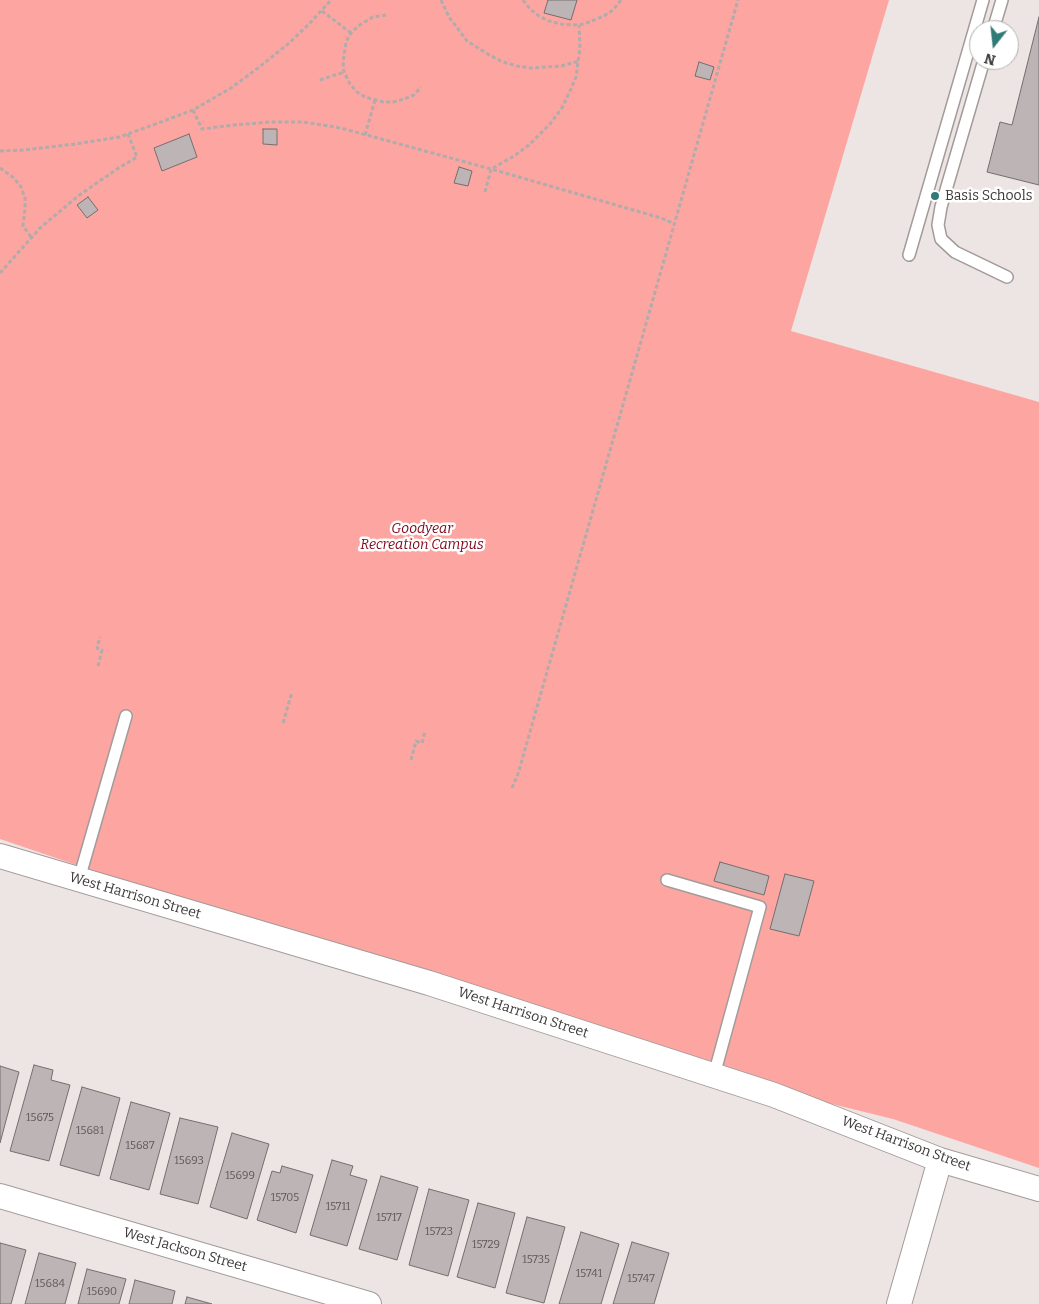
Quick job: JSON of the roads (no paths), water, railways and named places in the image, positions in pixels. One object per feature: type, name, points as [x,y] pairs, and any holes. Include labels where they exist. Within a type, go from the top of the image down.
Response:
[{"type":"street","name":"West Harrison Street","points":[[0,856],[417,979],[774,1095],[940,1160],[1039,1189]]},
{"type":"street","points":[[899,1304],[940,1160]]},
{"type":"street","name":"West Jackson Street","points":[[0,1196],[369,1304]]},
{"type":"lane","points":[[908,255],[983,0]]},
{"type":"lane","points":[[996,20],[1002,0]]},
{"type":"lane","points":[[981,70],[941,207],[938,224],[941,239],[955,252],[1007,277]]},
{"type":"lane","points":[[79,879],[126,716]]},
{"type":"lane","points":[[667,880],[760,907],[714,1075]]},
{"type":"place","name":"Basis Schools","points":[[935,196]]},
{"type":"park label","name":"Goodyear Recreation Campus","points":[[422,538]]}]
